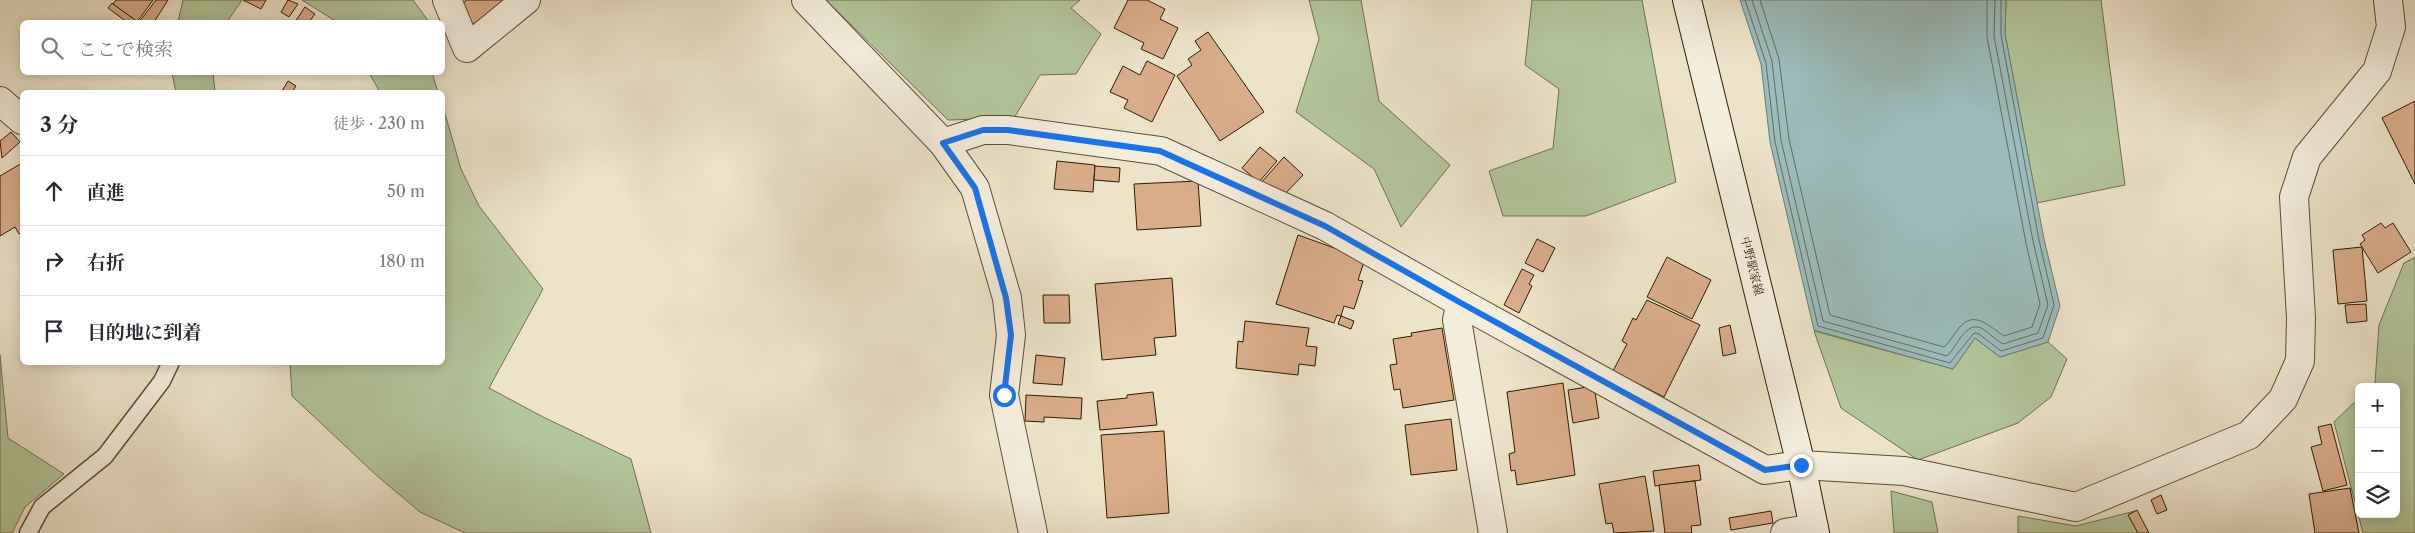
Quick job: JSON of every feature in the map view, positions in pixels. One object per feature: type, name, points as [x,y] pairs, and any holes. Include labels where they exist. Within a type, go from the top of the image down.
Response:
[{"type":"street","points":[[447,0],[467,48],[526,0]]},
{"type":"street","points":[[806,0],[943,143],[975,188],[1006,298],[1011,335],[1004,395],[1033,533]]},
{"type":"street","name":"中野駅家線","points":[[1687,0],[1801,465],[1815,530]]},
{"type":"street","points":[[943,143],[983,130],[1008,130],[1160,151],[1325,226],[1765,470],[1801,465],[1904,471],[2076,507],[2249,435],[2283,399],[2300,361],[2301,318],[2294,197],[2307,157],[2377,71],[2391,27],[2388,0]]},
{"type":"street","points":[[0,101],[20,118]]},
{"type":"street","points":[[1461,303],[1457,320],[1493,533]]},
{"type":"street","points":[[1785,533],[1815,530]]},
{"type":"lane","points":[[28,533],[42,507],[105,456],[162,381],[170,365]]},
{"type":"green space","points":[[183,0],[242,0],[228,20],[178,20]]},
{"type":"green space","points":[[302,0],[413,0],[428,20],[334,20]]},
{"type":"green space","points":[[826,0],[1080,0],[1071,8],[1101,34],[1076,74],[1040,75],[1014,118],[948,120]]},
{"type":"green space","points":[[1309,0],[1361,0],[1379,101],[1450,165],[1401,227],[1374,169],[1296,112],[1319,39]]},
{"type":"green space","points":[[1532,0],[1642,0],[1676,182],[1586,216],[1503,216],[1489,171],[1553,148],[1559,89],[1525,65]]},
{"type":"green space","points":[[2006,0],[2101,0],[2125,185],[2037,203],[2005,34]]},
{"type":"green space","points":[[172,75],[213,75],[215,90],[176,90]]},
{"type":"green space","points":[[370,75],[433,75],[437,90],[379,90]]},
{"type":"green space","points":[[445,114],[461,169],[479,206],[543,289],[489,388],[543,417],[631,459],[651,533],[465,533],[420,512],[375,474],[292,396],[290,365],[445,365]]},
{"type":"green space","points":[[2415,257],[2415,533],[2363,533],[2359,518],[2400,518],[2400,383],[2375,383],[2379,325],[2404,263]]},
{"type":"green space","points":[[1814,331],[1953,369],[1975,338],[2000,357],[2048,342],[2067,359],[2051,397],[2018,423],[1918,460],[1841,408]]},
{"type":"green space","points":[[0,355],[8,438],[64,474],[25,507],[12,533],[0,533]]},
{"type":"green space","points":[[2355,402],[2355,502],[2334,422]]},
{"type":"green space","points":[[1891,491],[1932,502],[1938,533],[1894,533]]},
{"type":"green space","points":[[2135,511],[2149,533],[2018,533],[2018,516],[2076,526]]},
{"type":"water","points":[[1740,0],[2006,0],[2005,34],[2044,239],[2060,306],[2048,342],[2000,357],[1975,338],[1953,369],[1814,330],[1770,142],[1761,64]]},
{"type":"building","points":[[116,0],[153,0],[138,20],[134,20],[113,4]]},
{"type":"building","points":[[156,0],[168,0],[155,20],[141,20]]},
{"type":"building","points":[[243,0],[266,0],[261,9]]},
{"type":"building","points":[[288,0],[298,4],[289,17],[281,12]]},
{"type":"building","points":[[466,0],[522,0],[469,43],[460,8]]},
{"type":"building","points":[[1128,0],[1147,0],[1165,9],[1160,19],[1178,28],[1163,59],[1141,49],[1144,43],[1114,28]]},
{"type":"building","points":[[112,3],[135,20],[124,20],[108,8]]},
{"type":"building","points":[[305,7],[315,14],[310,20],[296,20]]},
{"type":"building","points":[[1208,32],[1264,112],[1220,141],[1177,76],[1192,65],[1188,59],[1201,50],[1195,41]]},
{"type":"building","points":[[1147,61],[1175,75],[1152,122],[1124,108],[1128,100],[1110,92],[1123,66],[1140,75]]},
{"type":"building","points":[[288,81],[296,86],[293,90],[283,90]]},
{"type":"building","points":[[2415,101],[2415,184],[2382,118]]},
{"type":"building","points":[[11,132],[20,142],[2,158],[0,141]]},
{"type":"building","points":[[1260,147],[1277,161],[1259,182],[1242,168]]},
{"type":"building","points":[[1284,157],[1303,175],[1283,196],[1259,185]]},
{"type":"building","points":[[1057,161],[1095,165],[1093,192],[1054,189]]},
{"type":"building","points":[[20,164],[19,234],[15,227],[0,236],[0,176]]},
{"type":"building","points":[[1095,166],[1120,168],[1119,182],[1094,180]]},
{"type":"building","points":[[1198,181],[1201,226],[1137,230],[1134,184]]},
{"type":"building","points":[[2381,223],[2385,228],[2393,223],[2411,252],[2378,273],[2360,244],[2365,240],[2362,235]]},
{"type":"building","points":[[1298,235],[1365,259],[1358,280],[1363,281],[1354,309],[1344,306],[1341,316],[1337,315],[1334,323],[1276,304]]},
{"type":"building","points":[[1537,239],[1555,248],[1543,272],[1525,263]]},
{"type":"building","points":[[2362,247],[2367,301],[2338,304],[2333,250]]},
{"type":"building","points":[[1667,257],[1711,280],[1692,319],[1647,297]]},
{"type":"building","points":[[1522,269],[1534,275],[1529,284],[1532,286],[1519,313],[1504,305]]},
{"type":"building","points":[[1172,278],[1176,336],[1154,338],[1156,355],[1102,360],[1095,284]]},
{"type":"building","points":[[1043,295],[1069,295],[1070,323],[1044,323]]},
{"type":"building","points":[[1647,300],[1700,325],[1664,397],[1613,371],[1627,344],[1622,341],[1633,318],[1636,320]]},
{"type":"building","points":[[2366,304],[2367,321],[2347,323],[2345,305]]},
{"type":"building","points":[[1341,316],[1354,321],[1351,329],[1338,324]]},
{"type":"building","points":[[1245,321],[1309,328],[1306,346],[1317,347],[1315,366],[1299,364],[1298,375],[1236,368],[1238,341],[1243,342]]},
{"type":"building","points":[[1730,325],[1736,353],[1723,356],[1719,328]]},
{"type":"building","points":[[1442,328],[1454,400],[1403,408],[1400,389],[1394,390],[1390,365],[1397,364],[1393,339],[1412,336],[1411,333]]},
{"type":"building","points":[[1036,355],[1065,358],[1062,385],[1033,383]]},
{"type":"building","points":[[1563,383],[1575,475],[1517,485],[1515,470],[1511,471],[1509,454],[1515,452],[1507,392]]},
{"type":"building","points":[[1594,386],[1599,418],[1573,423],[1568,390]]},
{"type":"building","points":[[1153,392],[1157,425],[1100,430],[1097,401],[1127,398],[1127,395]]},
{"type":"building","points":[[1026,395],[1082,398],[1081,419],[1044,417],[1044,422],[1025,421]]},
{"type":"building","points":[[1451,419],[1457,470],[1411,475],[1405,425]]},
{"type":"building","points":[[2331,424],[2347,485],[2323,491],[2311,447],[2322,444],[2318,427]]},
{"type":"building","points":[[1164,431],[1169,513],[1107,518],[1101,435]]},
{"type":"building","points":[[1699,465],[1701,480],[1655,486],[1653,471]]},
{"type":"building","points":[[1645,476],[1654,531],[1614,533],[1612,523],[1606,524],[1599,484]]},
{"type":"building","points":[[1695,481],[1701,525],[1691,526],[1692,533],[1665,533],[1659,485]]},
{"type":"building","points":[[2350,488],[2359,533],[2315,533],[2309,494]]},
{"type":"building","points":[[2161,495],[2167,510],[2157,514],[2151,500]]},
{"type":"building","points":[[2137,510],[2149,533],[2138,533],[2128,515]]},
{"type":"building","points":[[1771,511],[1773,523],[1731,530],[1729,518]]},
{"type":"route","points":[[1004,395],[1011,335],[1006,298],[975,188],[943,143],[983,130],[1008,130],[1160,151],[1325,226],[1765,470],[1801,465]]}]
